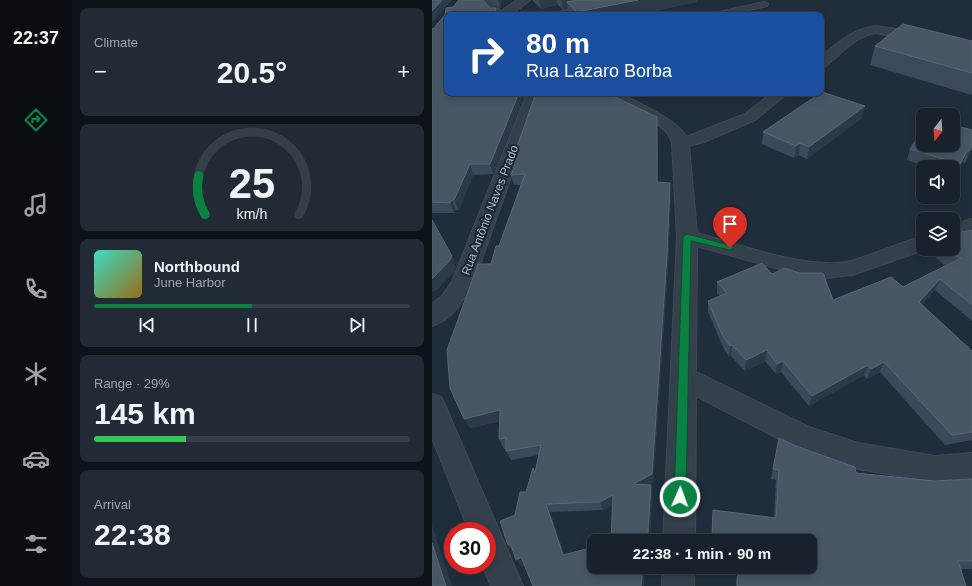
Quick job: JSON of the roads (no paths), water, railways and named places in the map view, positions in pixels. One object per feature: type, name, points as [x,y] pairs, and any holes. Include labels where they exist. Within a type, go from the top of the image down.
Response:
[{"type":"street","points":[[485,0],[497,12]]},
{"type":"street","points":[[507,12],[524,0]]},
{"type":"street","points":[[824,61],[860,34],[873,29],[890,30],[972,51]]},
{"type":"street","name":"Rua Antônio Naves Prado","points":[[432,317],[450,302],[462,284],[533,96]]},
{"type":"street","points":[[608,96],[660,120],[677,134],[680,143],[687,237],[679,534]]},
{"type":"street","points":[[680,143],[698,139],[750,117],[777,96]]},
{"type":"street","points":[[960,229],[972,225]]},
{"type":"street","points":[[687,237],[790,265],[825,271],[852,268],[916,245]]},
{"type":"street","points":[[684,378],[801,436],[828,446],[865,457],[935,469],[972,466]]},
{"type":"street","points":[[435,421],[480,522]]},
{"type":"street","points":[[496,560],[507,586]]},
{"type":"street","points":[[678,574],[678,586]]},
{"type":"lane","points":[[728,12],[764,4]]},
{"type":"lane","points":[[572,12],[593,8]]}]
